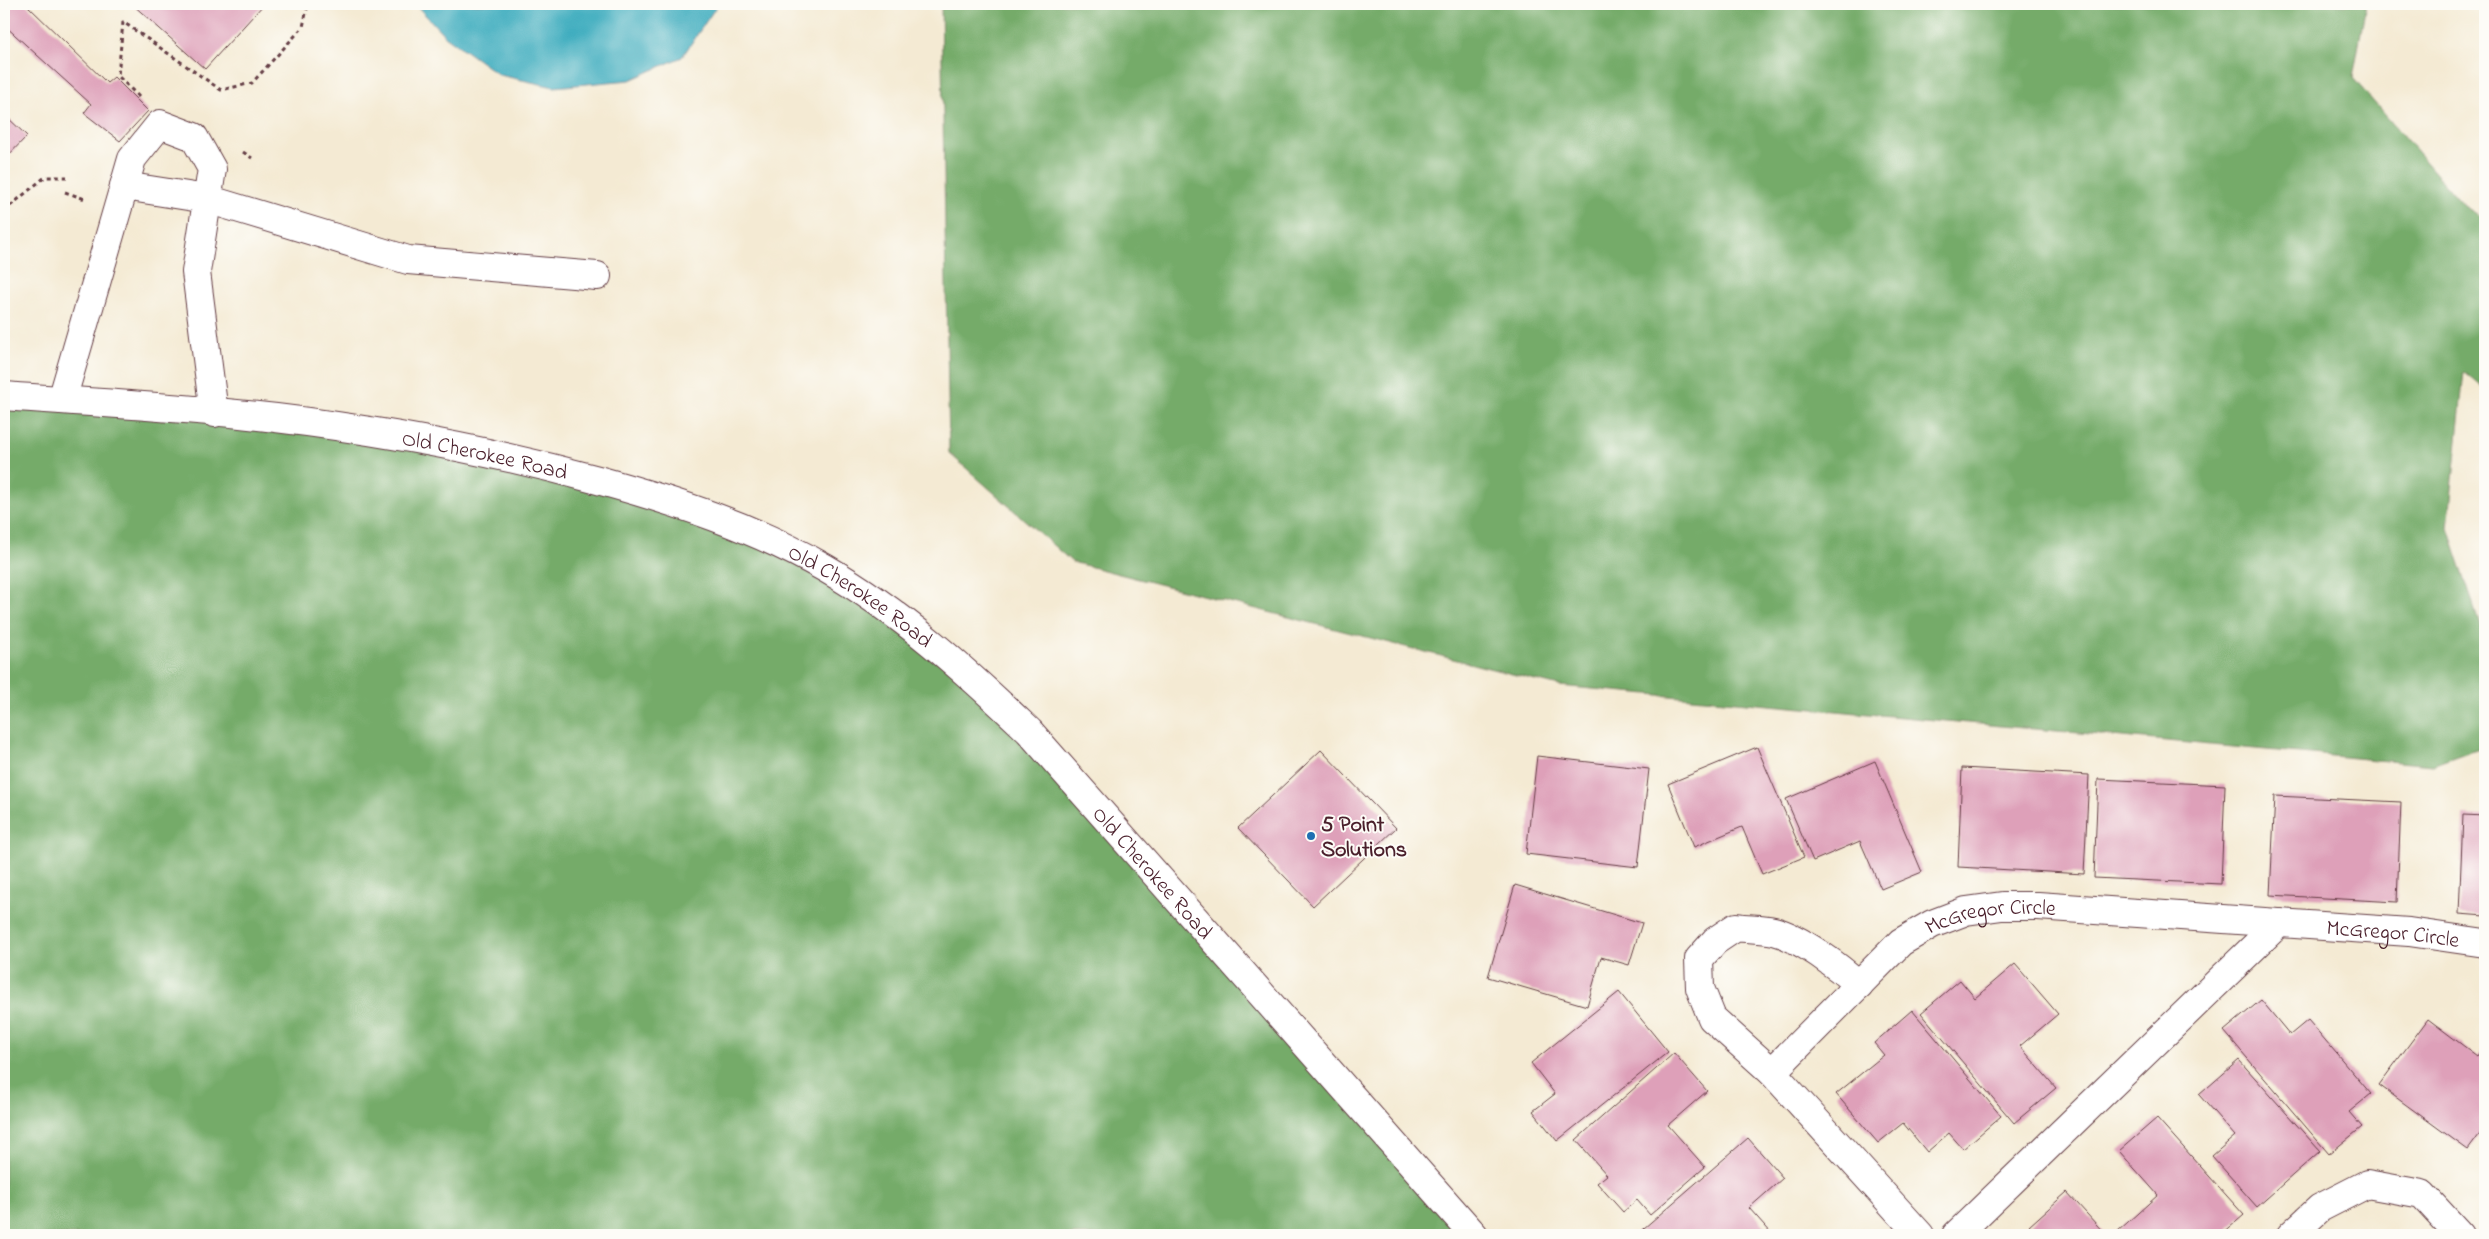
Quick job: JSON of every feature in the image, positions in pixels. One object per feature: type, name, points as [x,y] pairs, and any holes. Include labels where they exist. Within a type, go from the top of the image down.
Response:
[{"type":"street","points":[[62,400],[132,159],[160,124],[194,137],[212,169],[196,272],[214,413]]},
{"type":"street","points":[[124,186],[207,199],[408,260],[597,276]]},
{"type":"street","name":"Old Cherokee Road","points":[[4,396],[274,418],[418,439],[551,467],[671,500],[755,532],[825,568],[891,611],[972,676],[1029,731],[1474,1235]]},
{"type":"street","name":"McGregor Circle","points":[[1772,1072],[1901,942],[1932,924],[1966,911],[2002,906],[2038,906],[2409,932],[2485,944]]},
{"type":"street","points":[[1956,1235],[2279,923]]},
{"type":"street","points":[[1859,985],[1839,967],[1812,950],[1775,932],[1736,927],[1715,941],[1699,959],[1700,988],[1712,1018],[1772,1072],[1920,1235]]},
{"type":"street","points":[[2291,1235],[2320,1208],[2366,1184],[2422,1194],[2460,1235]]},
{"type":"path","points":[[142,100],[118,76],[123,22],[221,90],[252,83],[303,27],[308,4]]},
{"type":"path","points":[[238,149],[252,158]]},
{"type":"path","points":[[4,211],[46,177],[66,177]]},
{"type":"green space","points":[[941,4],[2366,4],[2353,78],[2464,206],[2485,219],[2485,389],[2464,372],[2448,528],[2485,640],[2485,746],[2432,765],[1559,686],[1072,562],[949,453]]},
{"type":"green space","points":[[4,395],[418,439],[755,532],[972,677],[1474,1235],[4,1235]]},
{"type":"water","points":[[415,4],[718,4],[682,57],[630,80],[554,87],[499,75],[445,36]]},
{"type":"building","points":[[4,4],[26,4],[107,83],[114,77],[148,111],[120,141],[84,113],[91,104],[4,25]]},
{"type":"building","points":[[132,4],[264,4],[205,69]]},
{"type":"building","points":[[4,114],[27,136],[4,160]]},
{"type":"building","points":[[1757,747],[1804,857],[1762,874],[1742,827],[1694,847],[1668,784]]},
{"type":"building","points":[[1321,750],[1396,828],[1313,906],[1238,828]]},
{"type":"building","points":[[1537,756],[1649,769],[1638,867],[1526,854]]},
{"type":"building","points":[[1875,761],[1922,872],[1881,889],[1860,841],[1813,861],[1786,799]]},
{"type":"building","points":[[1962,768],[2089,775],[2084,874],[1958,867]]},
{"type":"building","points":[[2098,779],[2225,785],[2221,884],[2094,878]]},
{"type":"building","points":[[2275,796],[2401,802],[2397,902],[2270,895]]},
{"type":"building","points":[[2463,815],[2485,816],[2485,916],[2459,914]]},
{"type":"building","points":[[1515,885],[1642,923],[1629,965],[1601,957],[1587,1006],[1488,977]]},
{"type":"building","points":[[2015,964],[2058,1014],[2020,1046],[2056,1088],[2014,1123],[1921,1013],[1960,980],[1975,998]]},
{"type":"building","points":[[1619,992],[1668,1052],[1557,1141],[1533,1111],[1555,1094],[1531,1063]]},
{"type":"building","points":[[2261,1000],[2290,1035],[2308,1020],[2371,1094],[2349,1112],[2362,1127],[2329,1154],[2224,1031]]},
{"type":"building","points":[[1912,1010],[2001,1116],[1963,1149],[1949,1133],[1927,1152],[1903,1123],[1878,1143],[1836,1094],[1884,1055],[1874,1043]]},
{"type":"building","points":[[2428,1019],[2477,1056],[2485,1045],[2485,1127],[2468,1150],[2379,1085]]},
{"type":"building","points":[[1674,1053],[1707,1091],[1668,1125],[1705,1167],[1650,1215],[1637,1200],[1623,1212],[1597,1183],[1607,1175],[1576,1140]]},
{"type":"building","points":[[2239,1060],[2320,1151],[2257,1207],[2212,1156],[2235,1136],[2199,1095]]},
{"type":"building","points":[[2157,1118],[2244,1215],[2221,1235],[2121,1235],[2118,1231],[2158,1195],[2119,1151]]},
{"type":"building","points":[[1748,1138],[1783,1178],[1749,1208],[1773,1235],[1636,1235]]},
{"type":"building","points":[[2067,1192],[2106,1235],[2038,1235],[2029,1226]]},
{"type":"place","name":"5 Point Solutions","points":[[1311,836]]}]
